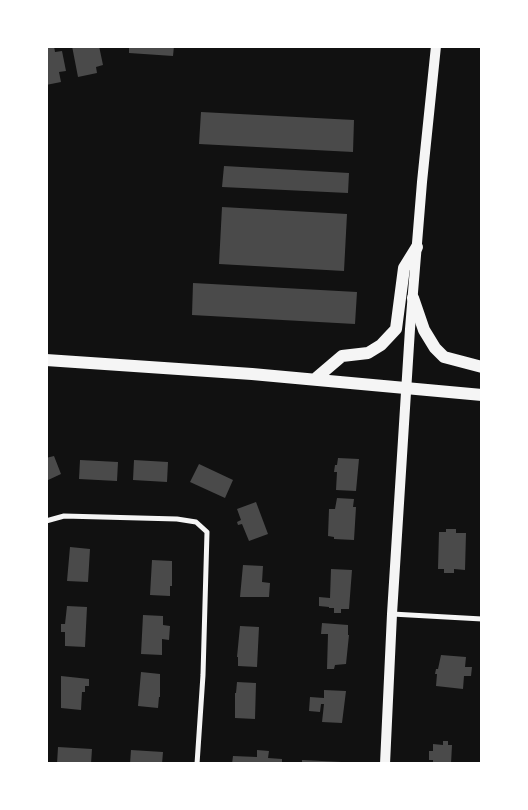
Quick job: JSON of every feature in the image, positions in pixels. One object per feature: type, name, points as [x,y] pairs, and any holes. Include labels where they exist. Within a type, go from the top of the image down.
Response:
[{"type":"main road","points":[[385,764],[392,614],[413,298],[422,182],[436,46]]},
{"type":"main road","points":[[315,379],[342,356],[368,353],[381,346],[396,328],[404,268],[417,247]]},
{"type":"main road","points":[[413,298],[424,330],[435,348],[444,357],[482,367]]},
{"type":"main road","points":[[46,360],[315,379],[482,395]]},
{"type":"street","points":[[46,521],[64,516],[177,519],[196,522],[208,532],[203,675],[197,764]]},
{"type":"street","points":[[392,614],[482,619]]},
{"type":"building","points":[[54,46],[55,52],[62,51],[66,71],[59,72],[61,82],[46,85],[46,47]]},
{"type":"building","points":[[72,46],[99,46],[103,65],[96,67],[97,73],[78,77]]},
{"type":"building","points":[[129,46],[174,46],[173,56],[129,53]]},
{"type":"building","points":[[201,112],[354,120],[353,152],[199,144]]},
{"type":"building","points":[[224,166],[349,173],[348,193],[222,187]]},
{"type":"building","points":[[222,207],[347,214],[344,271],[219,264]]},
{"type":"building","points":[[193,283],[357,292],[355,324],[192,315]]},
{"type":"building","points":[[54,456],[61,474],[46,481],[46,458]]},
{"type":"building","points":[[338,458],[359,459],[356,491],[336,490],[337,472],[334,472]]},
{"type":"building","points":[[80,460],[118,462],[117,481],[79,479]]},
{"type":"building","points":[[134,460],[168,462],[167,482],[133,480]]},
{"type":"building","points":[[199,464],[233,480],[225,498],[190,482]]},
{"type":"building","points":[[337,498],[354,499],[353,507],[356,507],[354,540],[334,539],[334,537],[328,536],[329,509],[335,509]]},
{"type":"building","points":[[256,502],[268,534],[249,541],[242,524],[238,525],[237,522],[241,520],[237,509]]},
{"type":"building","points":[[446,529],[456,529],[456,533],[466,533],[465,570],[454,569],[454,573],[444,573],[444,569],[438,569],[439,532],[446,532]]},
{"type":"building","points":[[70,547],[90,549],[88,582],[67,581]]},
{"type":"building","points":[[152,560],[172,561],[170,596],[150,595]]},
{"type":"building","points":[[243,565],[263,566],[262,582],[270,583],[269,597],[240,597]]},
{"type":"building","points":[[331,569],[352,570],[349,609],[341,609],[341,613],[334,613],[334,608],[319,606],[319,597],[330,598]]},
{"type":"building","points":[[67,606],[87,607],[85,647],[65,646],[65,632],[61,632],[61,624],[65,624]]},
{"type":"building","points":[[143,615],[163,616],[163,625],[170,626],[169,640],[162,639],[162,655],[141,654]]},
{"type":"building","points":[[322,623],[348,625],[349,635],[346,664],[335,665],[334,669],[327,669],[328,634],[321,634]]},
{"type":"building","points":[[240,626],[259,627],[257,667],[238,666]]},
{"type":"building","points":[[441,655],[466,657],[465,667],[472,667],[471,676],[464,676],[463,689],[436,686],[437,674],[435,674]]},
{"type":"building","points":[[141,672],[160,674],[158,708],[138,706]]},
{"type":"building","points":[[61,676],[89,679],[89,686],[85,686],[85,692],[82,692],[81,710],[61,708]]},
{"type":"building","points":[[237,682],[256,683],[255,719],[235,718]]},
{"type":"building","points":[[324,690],[346,691],[342,723],[322,722],[324,704],[321,704],[320,712],[309,711],[310,697],[324,698]]},
{"type":"building","points":[[443,741],[448,741],[448,745],[452,745],[451,764],[433,764],[433,760],[429,760],[429,751],[433,751],[433,744],[443,745]]},
{"type":"building","points":[[58,747],[92,749],[91,764],[57,764]]},
{"type":"building","points":[[131,750],[163,752],[162,764],[130,764]]},
{"type":"building","points":[[257,750],[269,751],[268,758],[282,759],[282,764],[232,764],[233,756],[257,757]]},
{"type":"building","points":[[302,760],[342,762],[342,764],[302,764]]}]
